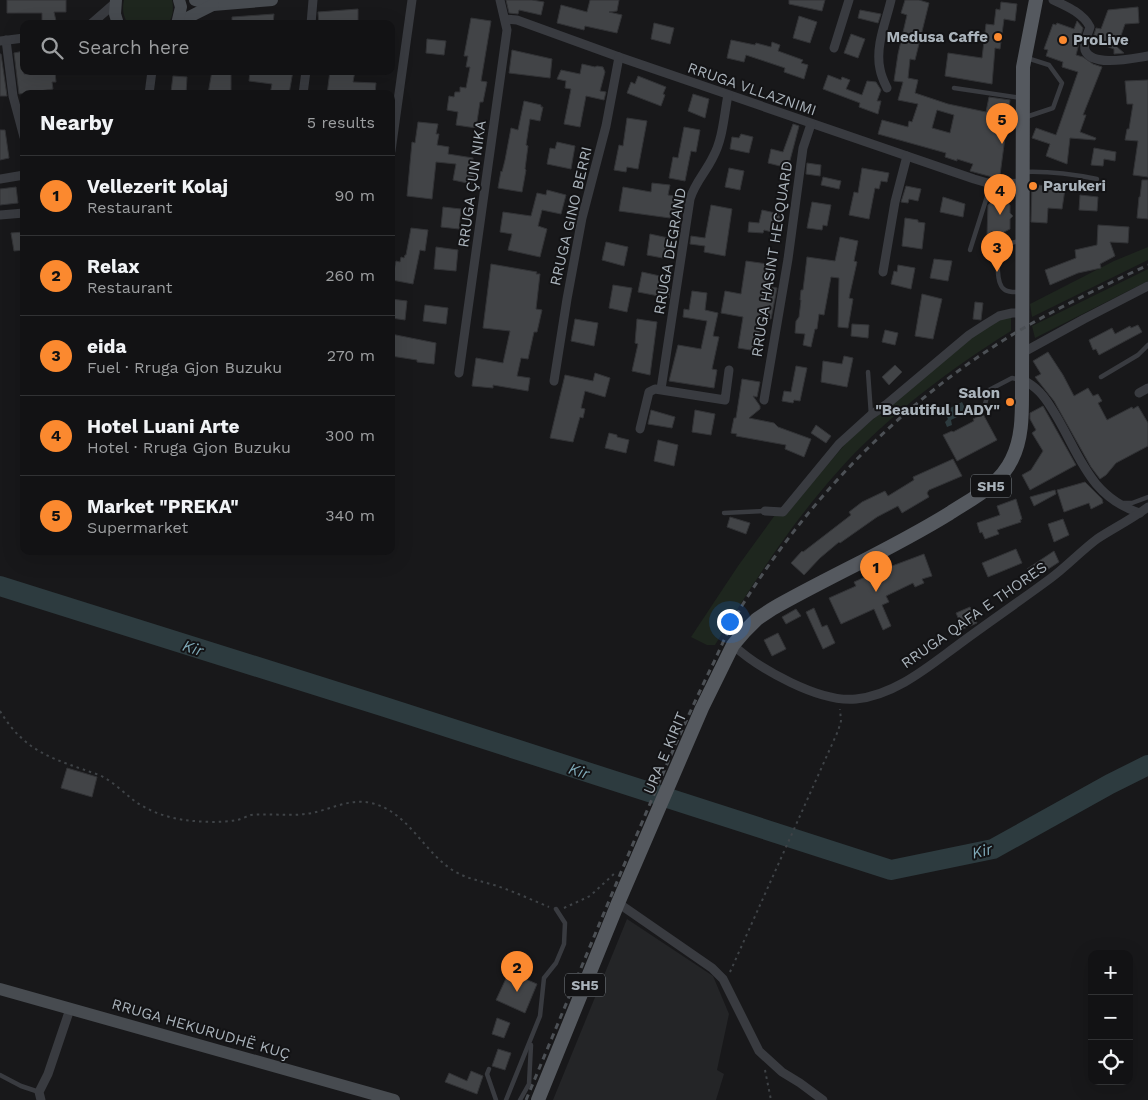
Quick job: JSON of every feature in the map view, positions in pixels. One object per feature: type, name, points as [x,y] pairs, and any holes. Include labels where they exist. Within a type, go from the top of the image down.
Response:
[{"type":"main road","name":"SH5","points":[[732,648],[744,630],[757,619],[772,609],[918,532],[981,493],[992,485],[1012,460],[1018,443],[1021,422],[1024,177],[1022,98],[1025,57],[1036,0]]},
{"type":"main road","name":"URA E KIRIT","points":[[618,903],[702,708],[732,648]]},
{"type":"main road","name":"SH5","points":[[538,1100],[618,903]]},
{"type":"street","points":[[178,0],[181,7],[179,20]]},
{"type":"street","points":[[195,0],[212,5],[272,0]]},
{"type":"street","points":[[311,20],[313,0]]},
{"type":"street","points":[[395,122],[412,0]]},
{"type":"street","name":"RRUGA ÇUN NIKA","points":[[459,372],[507,30],[500,0]]},
{"type":"street","points":[[834,48],[849,0]]},
{"type":"street","points":[[886,88],[878,55],[891,0]]},
{"type":"street","points":[[1053,0],[1071,8],[1087,22],[1090,27],[1085,42],[1085,49],[1089,55],[1104,61],[1148,56]]},
{"type":"street","points":[[96,20],[116,2]]},
{"type":"street","points":[[116,2],[115,14],[117,20]]},
{"type":"street","points":[[184,20],[212,5]]},
{"type":"street","name":"RRUGA VLLAZNIMI","points":[[505,19],[517,20],[811,124],[991,184],[1024,177]]},
{"type":"street","points":[[20,39],[3,41],[13,96],[20,115]]},
{"type":"street","name":"RRUGA GINO BERRI","points":[[554,381],[566,300],[582,218],[606,126],[619,57]]},
{"type":"street","points":[[150,90],[151,75]]},
{"type":"street","points":[[304,90],[305,75]]},
{"type":"street","name":"RRUGA DEGRAND","points":[[661,389],[690,198],[694,186],[713,158],[717,148],[728,95]]},
{"type":"street","name":"RRUGA HASINT HECQUARD","points":[[764,400],[788,259],[803,148],[811,124]]},
{"type":"street","points":[[883,272],[907,156]]},
{"type":"street","points":[[0,179],[20,176]]},
{"type":"street","points":[[0,215],[20,213]]},
{"type":"street","points":[[1022,353],[1147,287]]},
{"type":"street","points":[[765,511],[783,512],[839,444],[969,335],[999,316],[1022,313]]},
{"type":"street","points":[[640,429],[649,392],[655,388],[725,400],[729,370]]},
{"type":"street","points":[[1022,380],[1033,385],[1043,395],[1093,482],[1119,503],[1140,513]]},
{"type":"street","points":[[1139,393],[1148,388]]},
{"type":"street","name":"RRUGA QAFA E THORES","points":[[732,648],[794,684],[839,699],[854,700],[876,695],[918,674],[1052,578],[1096,540],[1148,507]]},
{"type":"street","points":[[618,903],[712,968],[723,980],[758,1051],[782,1072],[823,1100]]},
{"type":"street","name":"RRUGA HEKURUDHË KUÇ","points":[[0,989],[394,1100]]},
{"type":"street","points":[[40,1096],[70,1009]]},
{"type":"lane","points":[[1022,118],[1053,108],[1062,83],[1049,65],[1025,57]]},
{"type":"lane","points":[[954,88],[1022,98]]},
{"type":"lane","points":[[1024,177],[1043,171],[1097,179]]},
{"type":"lane","points":[[970,250],[991,184]]},
{"type":"lane","points":[[1022,292],[1006,291],[998,282],[999,261],[1002,250],[1011,244],[1023,241]]},
{"type":"lane","points":[[1101,377],[1138,355],[1148,345]]},
{"type":"lane","points":[[868,372],[872,415]]},
{"type":"lane","points":[[985,404],[989,390],[1012,378],[1022,380]]},
{"type":"lane","points":[[1119,503],[1132,503],[1148,497]]},
{"type":"lane","points":[[724,513],[765,511]]},
{"type":"lane","points":[[506,1100],[540,1016],[544,978],[556,963],[564,944],[565,923],[556,909]]},
{"type":"lane","points":[[520,1100],[529,1084],[532,1038]]},
{"type":"lane","points":[[489,1069],[487,1074],[496,1100]]},
{"type":"lane","points":[[0,1075],[40,1096]]},
{"type":"path","points":[[723,980],[731,971],[838,731],[842,721],[839,699]]},
{"type":"path","points":[[0,711],[6,722],[24,742],[41,754],[107,779],[135,801],[161,815],[211,822],[237,820],[250,815],[287,816],[312,813],[344,803],[368,802],[386,807],[396,815],[439,860],[454,871],[556,909],[565,908],[590,896],[615,873]]},
{"type":"path","points":[[768,1077],[771,1100]]},
{"type":"shaded area","points":[[124,0],[172,0],[173,9],[170,20],[126,20],[123,6]]},
{"type":"shaded area","points":[[1148,247],[1148,260],[1032,317],[1030,304],[1114,261]]},
{"type":"shaded area","points":[[1148,269],[1148,281],[1035,338],[1032,326]]},
{"type":"shaded area","points":[[1011,316],[1011,331],[943,377],[899,412],[859,449],[822,489],[789,532],[715,645],[707,645],[691,637],[738,566],[775,515],[786,515],[847,442],[973,337],[997,320]]},
{"type":"shaded area","points":[[962,402],[967,412],[951,420],[952,425],[947,427],[945,422],[948,419],[944,411]]},
{"type":"shaded area","points":[[627,919],[713,976],[729,1014],[717,1070],[724,1074],[716,1100],[553,1100]]},
{"type":"building","points":[[7,0],[66,0],[66,12],[54,12],[56,20],[42,20],[42,13],[7,13]]},
{"type":"building","points":[[506,0],[544,2],[541,15],[519,10],[518,14],[509,13]]},
{"type":"building","points":[[590,0],[619,0],[617,11],[609,12],[622,15],[617,33],[585,26],[584,30],[557,23],[561,5],[587,12]]},
{"type":"building","points":[[789,0],[825,0],[822,11],[789,4]]},
{"type":"building","points":[[905,0],[919,0],[929,3],[915,60],[910,59],[908,78],[918,80],[915,93],[948,104],[986,112],[989,97],[1010,100],[1000,175],[996,178],[970,171],[973,164],[945,157],[946,153],[878,134],[882,120],[908,127],[909,121],[912,122],[918,104],[898,100],[903,82],[894,81],[907,15],[901,13]],"holes":[[[937,110],[954,115],[950,133],[932,128]]]},
{"type":"building","points":[[1001,2],[1017,4],[1015,21],[1004,19],[1000,49],[995,48],[992,84],[945,76],[948,53],[982,58],[986,24],[994,25],[996,9],[1000,10]]},
{"type":"building","points":[[1138,7],[1139,23],[1125,24],[1117,47],[1124,53],[1114,54],[1114,49],[1092,41],[1096,28],[1101,29],[1108,10]]},
{"type":"building","points":[[358,9],[358,20],[319,20],[318,12]]},
{"type":"building","points":[[860,10],[881,14],[878,23],[858,18]]},
{"type":"building","points":[[274,14],[273,20],[232,20],[232,17]]},
{"type":"building","points":[[799,16],[817,22],[810,43],[793,38]]},
{"type":"building","points":[[471,18],[491,21],[481,81],[487,82],[483,102],[480,102],[476,128],[456,125],[458,112],[447,110],[449,96],[454,97],[455,92],[460,92],[460,87],[466,88],[470,67],[466,67],[468,56],[464,56]]},
{"type":"building","points":[[1077,21],[1083,28],[1076,55],[1102,67],[1083,115],[1086,115],[1080,132],[1096,138],[1095,140],[1070,138],[1067,164],[1046,156],[1050,144],[1032,138],[1036,128],[1056,135],[1078,72],[1062,67],[1063,62],[1046,56],[1048,50],[1044,49],[1053,24],[1056,25],[1057,23],[1074,29]]},
{"type":"building","points":[[654,23],[674,28],[670,44],[651,39]]},
{"type":"building","points":[[851,34],[865,39],[858,58],[844,53]]},
{"type":"building","points":[[427,39],[446,41],[444,55],[426,53]]},
{"type":"building","points":[[731,40],[771,47],[772,42],[780,45],[778,51],[803,60],[801,63],[808,65],[804,79],[784,72],[785,68],[746,55],[744,62],[727,58]]},
{"type":"building","points":[[512,50],[552,59],[550,78],[509,73]]},
{"type":"building","points":[[20,52],[20,75],[55,75],[56,82],[52,82],[53,89],[20,90],[19,94],[14,53]]},
{"type":"building","points":[[1,54],[7,96],[0,96]]},
{"type":"building","points":[[582,64],[603,67],[605,72],[600,91],[606,92],[604,100],[586,96],[580,127],[564,124],[571,89],[565,88],[566,81],[557,79],[561,70],[580,74]]},
{"type":"building","points":[[211,75],[231,75],[231,90],[209,90]]},
{"type":"building","points":[[250,75],[292,75],[290,90],[271,90],[272,84],[249,81]]},
{"type":"building","points":[[329,75],[354,75],[353,82],[376,83],[375,90],[328,90]]},
{"type":"building","points":[[828,75],[841,80],[842,77],[850,80],[846,89],[862,95],[867,81],[876,82],[881,90],[877,101],[881,101],[878,114],[859,107],[860,103],[823,89]]},
{"type":"building","points":[[173,76],[187,77],[186,90],[171,90]]},
{"type":"building","points":[[638,76],[666,87],[661,106],[627,93],[631,82],[635,84]]},
{"type":"building","points":[[1148,80],[1148,177],[1133,175],[1138,141],[1125,140],[1127,129],[1129,129],[1133,104],[1127,104],[1125,81]]},
{"type":"building","points":[[693,94],[709,99],[705,118],[688,111]]},
{"type":"building","points":[[524,101],[543,107],[540,121],[530,119],[526,145],[528,146],[526,170],[522,192],[498,188],[511,128],[518,130]]},
{"type":"building","points":[[627,118],[647,121],[638,169],[627,167],[626,172],[614,170],[619,145],[623,146]]},
{"type":"building","points":[[418,122],[438,124],[436,134],[439,134],[437,145],[449,147],[448,154],[473,158],[473,162],[476,163],[472,184],[453,180],[456,164],[436,162],[432,199],[407,196],[412,142],[415,143]]},
{"type":"building","points":[[793,124],[799,126],[788,168],[768,163],[771,149],[783,152]]},
{"type":"building","points":[[684,127],[700,130],[696,152],[691,151],[685,181],[669,178],[673,157],[678,158]]},
{"type":"building","points":[[0,130],[5,130],[9,158],[0,160]]},
{"type":"building","points":[[741,134],[753,137],[749,153],[730,149],[732,137],[739,138]]},
{"type":"building","points":[[557,142],[575,146],[571,169],[547,164],[550,148],[555,149]]},
{"type":"building","points":[[1094,148],[1116,152],[1115,161],[1104,159],[1103,166],[1091,165]]},
{"type":"building","points":[[807,163],[821,165],[820,176],[806,174]]},
{"type":"building","points":[[729,168],[744,171],[740,190],[725,187]]},
{"type":"building","points":[[862,168],[889,173],[887,182],[881,181],[879,189],[875,188],[869,219],[849,215],[854,192],[858,193]]},
{"type":"building","points":[[823,177],[841,181],[839,189],[821,185]]},
{"type":"building","points":[[1142,180],[1148,180],[1148,219],[1137,218]]},
{"type":"building","points":[[652,183],[670,185],[668,195],[682,197],[679,212],[671,210],[670,218],[619,211],[623,187],[651,192]]},
{"type":"building","points":[[1032,184],[1065,189],[1062,209],[1048,208],[1047,223],[1031,222]]},
{"type":"building","points":[[906,186],[921,189],[918,201],[909,199],[908,203],[901,202]]},
{"type":"building","points":[[16,187],[18,203],[0,205],[0,189]]},
{"type":"building","points":[[547,190],[566,195],[561,214],[542,210],[538,226],[547,229],[540,257],[508,250],[512,234],[500,232],[503,212],[531,216],[537,193],[546,195]]},
{"type":"building","points":[[1005,190],[1005,201],[1010,205],[1010,213],[1013,216],[1010,219],[1010,229],[1004,232],[1004,238],[998,237],[992,231],[987,235],[988,205]]},
{"type":"building","points":[[1080,195],[1098,197],[1097,211],[1079,210]]},
{"type":"building","points":[[943,197],[965,204],[963,217],[940,212]]},
{"type":"building","points":[[812,202],[831,205],[827,226],[823,225],[822,230],[807,228]]},
{"type":"building","points":[[711,205],[732,209],[725,256],[704,252],[705,246],[690,244],[691,236],[705,238]]},
{"type":"building","points":[[443,207],[461,209],[459,229],[441,227]]},
{"type":"building","points":[[762,210],[780,214],[776,233],[764,230],[763,233],[748,232],[749,222],[759,223]]},
{"type":"building","points":[[905,218],[925,223],[922,249],[902,246]]},
{"type":"building","points":[[1098,225],[1129,227],[1128,243],[1110,242],[1115,256],[1100,264],[1101,268],[1078,273],[1050,285],[1045,270],[1076,258],[1075,250],[1097,245]]},
{"type":"building","points":[[411,228],[428,230],[425,251],[420,250],[413,284],[395,281],[396,261],[400,262],[401,257],[404,258]]},
{"type":"building","points":[[20,232],[20,250],[14,251],[11,233]]},
{"type":"building","points":[[650,234],[673,239],[668,259],[647,255]]},
{"type":"building","points":[[840,237],[858,241],[854,261],[857,262],[849,298],[853,299],[848,328],[838,327],[839,278],[831,277],[824,315],[819,314],[817,329],[815,329],[811,347],[803,345],[805,334],[795,333],[807,257],[835,261]]},
{"type":"building","points":[[606,242],[628,247],[624,266],[602,260]]},
{"type":"building","points":[[436,247],[458,250],[456,271],[434,269]]},
{"type":"building","points":[[934,259],[952,261],[948,281],[930,278]]},
{"type":"building","points":[[746,261],[768,264],[765,278],[770,282],[771,287],[777,288],[771,319],[762,318],[757,351],[738,348],[743,317],[721,313],[725,291],[741,294]]},
{"type":"building","points":[[491,264],[540,274],[536,309],[542,310],[537,332],[534,332],[528,359],[521,358],[517,376],[530,378],[528,391],[493,385],[493,388],[472,386],[476,358],[503,363],[510,331],[483,328]]},
{"type":"building","points":[[898,265],[915,268],[911,289],[891,284],[894,271],[897,272]]},
{"type":"building","points":[[642,272],[660,276],[658,288],[670,289],[669,298],[638,292]]},
{"type":"building","points":[[613,285],[632,288],[627,312],[609,308]]},
{"type":"building","points":[[692,291],[707,293],[705,310],[718,313],[713,336],[719,337],[712,369],[717,370],[714,388],[669,381],[678,345],[701,349],[707,321],[683,317],[684,309],[689,310]]},
{"type":"building","points":[[922,294],[942,299],[933,339],[915,336]]},
{"type":"building","points":[[395,300],[407,301],[405,320],[395,319]]},
{"type":"building","points":[[975,302],[983,303],[981,320],[973,319]]},
{"type":"building","points":[[425,305],[448,308],[446,324],[423,321]]},
{"type":"building","points":[[575,319],[598,323],[594,346],[571,341]]},
{"type":"building","points":[[637,319],[657,322],[650,375],[632,371],[638,344],[635,343]]},
{"type":"building","points":[[852,324],[869,325],[868,338],[851,336]]},
{"type":"building","points":[[1138,325],[1142,332],[1099,355],[1096,349],[1093,350],[1089,340],[1112,328],[1115,334],[1130,326],[1131,328]]},
{"type":"building","points":[[885,330],[898,333],[895,345],[882,342]]},
{"type":"building","points":[[395,335],[436,343],[434,364],[417,362],[417,360],[395,357]]},
{"type":"building","points":[[1048,352],[1074,396],[1088,388],[1093,396],[1098,394],[1102,401],[1098,403],[1107,420],[1132,407],[1133,409],[1138,406],[1148,423],[1148,446],[1116,463],[1100,479],[1091,467],[1054,401],[1035,377],[1041,374],[1033,361]]},
{"type":"building","points":[[844,356],[853,358],[847,387],[821,382],[823,361],[842,364]]},
{"type":"building","points":[[895,365],[902,372],[889,385],[882,377]]},
{"type":"building","points":[[796,366],[807,368],[800,401],[794,400],[793,403],[782,401],[784,391],[791,392]]},
{"type":"building","points":[[595,373],[610,378],[605,397],[585,391],[581,408],[585,409],[583,418],[580,417],[573,442],[550,438],[565,375],[593,381]]},
{"type":"building","points":[[742,379],[760,382],[757,397],[753,396],[760,409],[749,418],[774,423],[778,427],[811,439],[804,457],[785,449],[786,445],[736,436],[737,434],[731,433],[734,418],[736,418]]},
{"type":"building","points":[[1043,406],[1076,465],[1030,490],[1022,475],[1031,470],[1043,451],[1032,433],[1036,430],[1030,419],[1030,413]]},
{"type":"building","points":[[651,410],[675,417],[672,428],[648,424]]},
{"type":"building","points":[[695,410],[715,414],[711,435],[692,432]]},
{"type":"building","points":[[983,414],[997,440],[957,461],[943,435],[974,421],[973,419]]},
{"type":"building","points":[[816,425],[831,436],[826,443],[811,433]]},
{"type":"building","points":[[609,433],[629,440],[626,453],[605,448]]},
{"type":"building","points":[[658,440],[678,445],[674,466],[654,461]]},
{"type":"building","points":[[953,459],[962,476],[929,490],[927,493],[929,497],[902,513],[898,506],[877,517],[839,542],[804,575],[791,563],[802,551],[851,515],[849,512],[862,502],[885,491],[888,496],[914,480],[913,477]]},
{"type":"building","points":[[1085,482],[1102,499],[1103,503],[1091,509],[1089,503],[1064,512],[1057,490]]},
{"type":"building","points":[[1055,490],[1056,494],[1034,506],[1030,497]]},
{"type":"building","points":[[1016,499],[1022,519],[1020,520],[1021,522],[997,530],[999,534],[985,539],[982,532],[980,533],[977,523],[1000,515],[997,506]]},
{"type":"building","points":[[730,517],[750,523],[746,534],[727,527]]},
{"type":"building","points":[[1063,519],[1069,535],[1054,542],[1048,524]]},
{"type":"building","points":[[1016,549],[1022,563],[988,577],[982,563]]},
{"type":"building","points":[[1054,551],[1059,562],[1033,579],[1027,569]]},
{"type":"building","points":[[924,554],[932,576],[922,579],[924,583],[915,587],[913,583],[886,596],[889,602],[882,605],[891,626],[883,630],[874,609],[841,624],[829,598],[856,586],[854,582],[892,565]]},
{"type":"building","points":[[970,607],[977,623],[963,629],[956,613]]},
{"type":"building","points":[[814,608],[822,627],[827,625],[835,643],[823,649],[806,612]]},
{"type":"building","points":[[796,609],[801,616],[786,624],[782,617]]},
{"type":"building","points":[[778,633],[786,649],[772,656],[764,640]]},
{"type":"building","points":[[67,768],[97,777],[92,797],[61,788]]},
{"type":"building","points":[[509,972],[537,984],[525,1013],[496,1000]]},
{"type":"building","points":[[497,1018],[510,1023],[504,1038],[492,1034]]},
{"type":"building","points":[[498,1049],[511,1053],[505,1070],[492,1066]]},
{"type":"building","points":[[471,1071],[483,1076],[477,1094],[445,1082],[449,1073],[467,1081]]},
{"type":"waterway","name":"Kir","points":[[0,586],[385,707],[891,870],[993,849],[1148,765]]},
{"type":"railway","points":[[526,1100],[641,824],[699,692],[735,618],[768,566],[825,493],[890,427],[925,397],[999,343],[1053,311],[1148,265]]},
{"type":"place","name":"Medusa Caffe","points":[[998,37]]},
{"type":"place","name":"ProLive","points":[[1063,40]]},
{"type":"place","name":"Market \"PREKA\"","points":[[1002,144]]},
{"type":"place","name":"Parukeri","points":[[1033,186]]},
{"type":"place","name":"Hotel Luani Arte","points":[[1000,215]]},
{"type":"place","name":"eida","points":[[997,272]]},
{"type":"place","name":"Salon \"Beautiful LADY\"","points":[[1010,402]]},
{"type":"place","name":"Vellezerit Kolaj","points":[[876,592]]},
{"type":"place","name":"Relax","points":[[517,992]]}]
